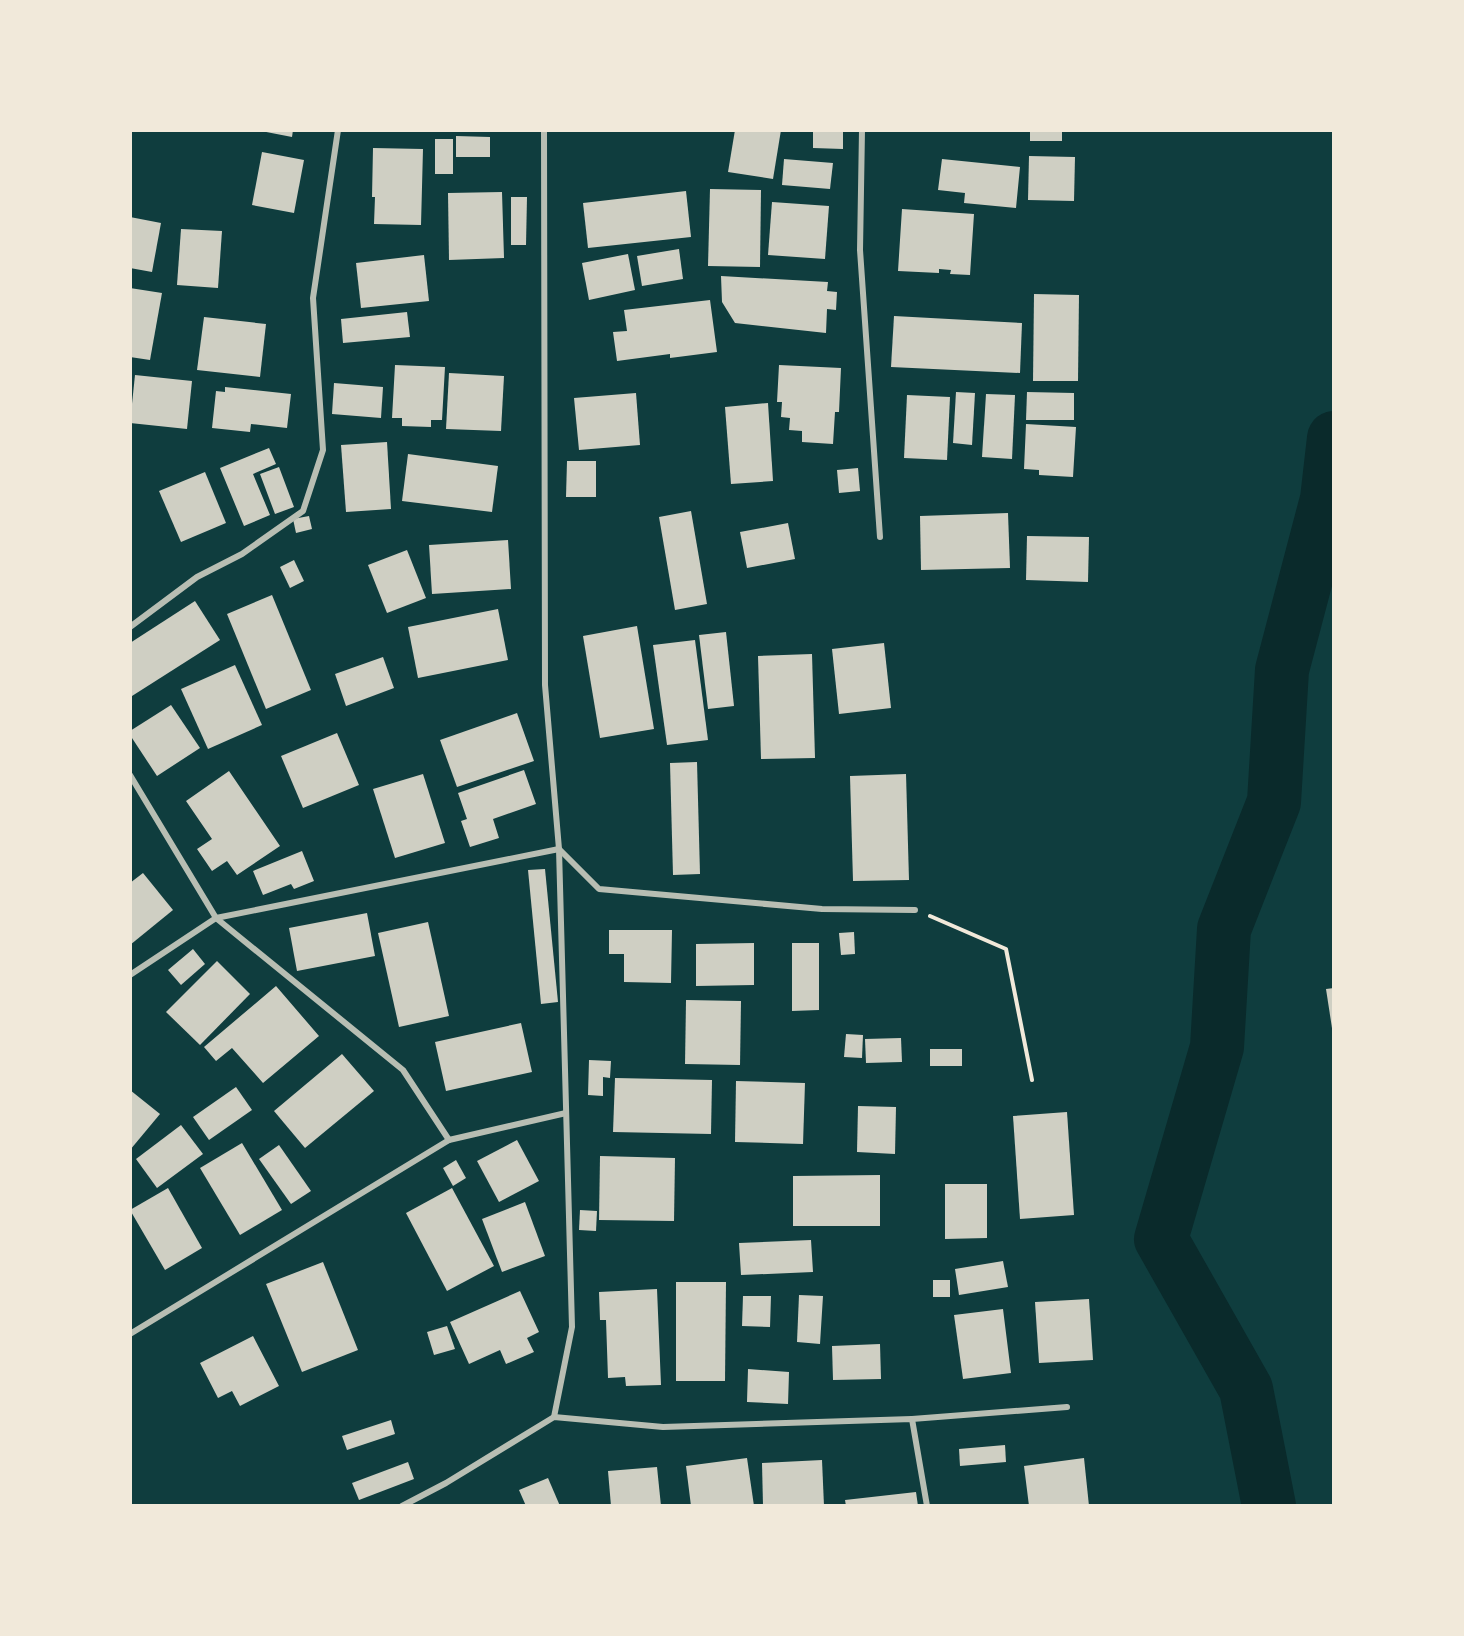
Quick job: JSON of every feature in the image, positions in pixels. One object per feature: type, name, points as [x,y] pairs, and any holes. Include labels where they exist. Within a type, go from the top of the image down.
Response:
[{"type":"street","points":[[130,627],[197,577],[242,554],[303,511],[323,450],[313,298],[338,130]]},
{"type":"street","points":[[544,130],[545,685],[559,849],[572,1327],[554,1417]]},
{"type":"street","points":[[862,130],[860,250],[880,537]]},
{"type":"street","points":[[130,775],[216,918],[403,1070],[449,1140]]},
{"type":"street","points":[[559,849],[599,889],[822,909],[915,910]]},
{"type":"street","points":[[130,975],[216,918],[559,849]]},
{"type":"street","points":[[130,1334],[449,1140],[566,1113]]},
{"type":"street","points":[[402,1506],[446,1483],[554,1417],[663,1427],[912,1419],[1067,1407]]},
{"type":"street","points":[[912,1419],[927,1506]]},
{"type":"path","points":[[915,910],[1006,950],[1032,1080]]},
{"type":"building","points":[[256,130],[293,130],[292,137]]},
{"type":"building","points":[[735,130],[781,130],[773,179],[728,172]]},
{"type":"building","points":[[813,130],[843,130],[843,149],[813,148]]},
{"type":"building","points":[[1030,130],[1062,130],[1062,141],[1030,141]]},
{"type":"building","points":[[456,136],[490,137],[490,157],[456,157]]},
{"type":"building","points":[[435,139],[453,139],[453,174],[435,174]]},
{"type":"building","points":[[373,148],[423,149],[421,225],[374,224]]},
{"type":"building","points":[[262,152],[304,160],[294,213],[252,205]]},
{"type":"building","points":[[1029,156],[1075,157],[1074,201],[1028,200]]},
{"type":"building","points":[[784,159],[833,163],[830,189],[782,185]]},
{"type":"building","points":[[942,159],[1020,167],[1016,208],[964,203],[965,193],[938,190]]},
{"type":"building","points":[[710,189],[761,190],[760,267],[708,266]]},
{"type":"building","points":[[686,191],[691,237],[588,248],[583,203]]},
{"type":"building","points":[[502,192],[504,258],[449,260],[448,193]]},
{"type":"building","points":[[511,197],[527,197],[526,245],[511,245]]},
{"type":"building","points":[[772,202],[829,206],[825,259],[768,255]]},
{"type":"building","points":[[902,209],[974,214],[970,275],[950,274],[951,270],[939,269],[939,273],[898,271]]},
{"type":"building","points":[[130,217],[161,223],[152,272],[130,268]]},
{"type":"building","points":[[181,229],[222,231],[218,288],[177,285]]},
{"type":"building","points":[[679,249],[683,279],[642,286],[637,256]]},
{"type":"building","points":[[628,254],[635,290],[589,300],[582,263]]},
{"type":"building","points":[[424,255],[429,301],[361,308],[356,263]]},
{"type":"building","points":[[721,276],[828,282],[827,291],[837,292],[836,310],[827,309],[826,333],[735,323],[722,302]]},
{"type":"building","points":[[130,288],[162,293],[150,360],[130,357]]},
{"type":"building","points":[[1034,294],[1079,295],[1078,381],[1033,381]]},
{"type":"building","points":[[710,300],[717,352],[670,358],[670,354],[617,361],[613,332],[627,331],[624,310]]},
{"type":"building","points":[[407,312],[410,337],[343,343],[341,319]]},
{"type":"building","points":[[894,316],[1022,323],[1020,373],[891,367]]},
{"type":"building","points":[[204,317],[266,324],[260,377],[197,370]]},
{"type":"building","points":[[395,365],[445,367],[442,420],[431,420],[431,427],[402,426],[402,418],[392,418]]},
{"type":"building","points":[[779,365],[841,368],[839,412],[835,412],[833,444],[802,442],[802,431],[789,430],[790,418],[781,417],[782,402],[777,402]]},
{"type":"building","points":[[449,373],[504,376],[501,431],[446,429]]},
{"type":"building","points":[[135,375],[192,381],[187,429],[130,423]]},
{"type":"building","points":[[334,383],[383,387],[381,418],[332,414]]},
{"type":"building","points":[[225,387],[291,394],[287,428],[251,424],[250,432],[212,428],[216,391],[225,392]]},
{"type":"building","points":[[956,392],[975,393],[972,445],[953,443]]},
{"type":"building","points":[[1027,392],[1074,393],[1074,420],[1026,420]]},
{"type":"building","points":[[636,393],[640,445],[579,450],[574,398]]},
{"type":"building","points":[[986,394],[1015,395],[1012,459],[982,457]]},
{"type":"building","points":[[907,395],[950,397],[947,460],[904,458]]},
{"type":"building","points":[[768,403],[773,481],[731,484],[725,407]]},
{"type":"building","points":[[1026,424],[1076,427],[1073,477],[1039,475],[1039,470],[1024,469]]},
{"type":"building","points":[[387,442],[391,509],[346,512],[341,445]]},
{"type":"building","points":[[269,448],[276,464],[253,474],[270,515],[244,526],[220,468]]},
{"type":"building","points":[[408,454],[498,466],[492,512],[402,501]]},
{"type":"building","points":[[567,461],[596,461],[596,497],[566,497]]},
{"type":"building","points":[[279,467],[294,507],[275,514],[260,474]]},
{"type":"building","points":[[858,468],[860,491],[839,493],[837,470]]},
{"type":"building","points":[[205,472],[226,523],[181,542],[159,491]]},
{"type":"building","points":[[691,511],[707,604],[675,610],[659,517]]},
{"type":"building","points":[[1008,513],[1010,568],[921,570],[920,516]]},
{"type":"building","points":[[309,516],[312,529],[296,533],[293,519]]},
{"type":"building","points":[[788,523],[795,559],[747,568],[740,532]]},
{"type":"building","points":[[1027,536],[1089,537],[1088,582],[1026,580]]},
{"type":"building","points":[[508,540],[511,589],[432,594],[429,545]]},
{"type":"building","points":[[407,550],[426,598],[387,613],[368,565]]},
{"type":"building","points":[[294,560],[304,581],[290,588],[280,567]]},
{"type":"building","points":[[272,595],[311,690],[266,709],[227,614]]},
{"type":"building","points":[[195,601],[220,640],[132,696],[130,643]]},
{"type":"building","points":[[498,609],[508,660],[418,678],[408,627]]},
{"type":"building","points":[[637,626],[654,729],[600,738],[583,636]]},
{"type":"building","points":[[726,632],[734,706],[708,709],[699,635]]},
{"type":"building","points":[[695,640],[708,740],[667,745],[653,645]]},
{"type":"building","points":[[884,643],[891,708],[839,714],[832,649]]},
{"type":"building","points":[[812,654],[815,758],[761,759],[758,656]]},
{"type":"building","points":[[383,657],[394,688],[346,706],[335,674]]},
{"type":"building","points":[[235,665],[262,725],[208,749],[181,689]]},
{"type":"building","points":[[171,705],[200,748],[157,776],[130,735],[130,731]]},
{"type":"building","points":[[517,713],[534,761],[457,787],[440,740]]},
{"type":"building","points":[[337,733],[359,785],[303,808],[281,756]]},
{"type":"building","points":[[697,762],[700,874],[673,875],[670,763]]},
{"type":"building","points":[[524,770],[536,804],[493,819],[499,838],[470,847],[461,821],[467,819],[458,793]]},
{"type":"building","points":[[229,771],[280,846],[237,875],[227,861],[212,871],[197,849],[212,839],[186,801]]},
{"type":"building","points":[[423,774],[445,843],[395,858],[373,789]]},
{"type":"building","points":[[906,774],[909,880],[853,881],[850,776]]},
{"type":"building","points":[[302,851],[314,881],[294,889],[291,884],[263,895],[253,871]]},
{"type":"building","points":[[545,869],[558,1002],[541,1004],[528,870]]},
{"type":"building","points":[[143,873],[173,910],[130,945],[130,883]]},
{"type":"building","points":[[367,913],[375,956],[297,971],[289,928]]},
{"type":"building","points":[[428,922],[449,1016],[399,1027],[378,933]]},
{"type":"building","points":[[609,930],[672,930],[671,983],[624,982],[624,954],[609,954]]},
{"type":"building","points":[[854,932],[855,954],[841,955],[839,933]]},
{"type":"building","points":[[754,943],[754,985],[696,986],[696,944]]},
{"type":"building","points":[[792,943],[819,943],[819,1010],[792,1011]]},
{"type":"building","points":[[193,949],[205,964],[181,985],[168,970]]},
{"type":"building","points":[[217,961],[250,994],[200,1045],[166,1012]]},
{"type":"building","points":[[276,986],[319,1036],[263,1083],[232,1048],[216,1061],[204,1047]]},
{"type":"building","points":[[1334,988],[1334,1028],[1332,1028],[1326,989]]},
{"type":"building","points":[[686,1000],[741,1001],[740,1065],[685,1064]]},
{"type":"building","points":[[521,1023],[532,1072],[446,1091],[435,1042]]},
{"type":"building","points":[[846,1034],[863,1035],[862,1058],[844,1057]]},
{"type":"building","points":[[901,1038],[902,1062],[866,1063],[865,1039]]},
{"type":"building","points":[[930,1049],[962,1049],[962,1066],[930,1066]]},
{"type":"building","points":[[342,1054],[374,1091],[305,1148],[274,1111]]},
{"type":"building","points":[[589,1060],[611,1061],[610,1078],[603,1077],[603,1096],[588,1095]]},
{"type":"building","points":[[615,1078],[712,1080],[711,1134],[613,1132]]},
{"type":"building","points":[[736,1081],[805,1083],[803,1144],[735,1142]]},
{"type":"building","points":[[236,1087],[252,1110],[209,1140],[193,1117]]},
{"type":"building","points":[[130,1090],[160,1114],[130,1150]]},
{"type":"building","points":[[858,1106],[896,1107],[895,1154],[857,1152]]},
{"type":"building","points":[[1067,1112],[1074,1215],[1020,1219],[1013,1116]]},
{"type":"building","points":[[181,1125],[203,1154],[157,1188],[136,1159]]},
{"type":"building","points":[[517,1140],[539,1181],[499,1202],[477,1161]]},
{"type":"building","points":[[242,1143],[282,1210],[240,1235],[200,1168]]},
{"type":"building","points":[[279,1145],[311,1191],[291,1204],[259,1159]]},
{"type":"building","points":[[600,1156],[675,1158],[674,1221],[599,1220]]},
{"type":"building","points":[[456,1160],[466,1178],[453,1186],[443,1168]]},
{"type":"building","points":[[880,1175],[880,1226],[793,1226],[793,1176]]},
{"type":"building","points":[[945,1184],[987,1184],[987,1238],[945,1239]]},
{"type":"building","points":[[168,1188],[202,1248],[165,1270],[130,1210]]},
{"type":"building","points":[[452,1188],[494,1266],[447,1291],[406,1213]]},
{"type":"building","points":[[525,1202],[545,1256],[502,1272],[482,1219]]},
{"type":"building","points":[[580,1210],[597,1211],[596,1231],[579,1230]]},
{"type":"building","points":[[811,1240],[813,1272],[741,1275],[739,1243]]},
{"type":"building","points":[[1003,1261],[1008,1287],[959,1295],[955,1269]]},
{"type":"building","points":[[323,1262],[358,1350],[302,1372],[266,1284]]},
{"type":"building","points":[[933,1280],[950,1280],[950,1297],[933,1297]]},
{"type":"building","points":[[676,1282],[726,1282],[725,1381],[676,1381]]},
{"type":"building","points":[[657,1289],[661,1385],[626,1386],[625,1377],[608,1378],[606,1320],[600,1320],[599,1292]]},
{"type":"building","points":[[520,1291],[539,1332],[527,1338],[534,1352],[506,1364],[500,1350],[469,1364],[450,1322]]},
{"type":"building","points":[[799,1295],[823,1296],[820,1344],[797,1342]]},
{"type":"building","points":[[743,1296],[771,1296],[770,1327],[742,1326]]},
{"type":"building","points":[[1089,1299],[1093,1360],[1039,1363],[1035,1302]]},
{"type":"building","points":[[1003,1309],[1011,1373],[963,1379],[954,1315]]},
{"type":"building","points":[[447,1326],[455,1349],[434,1355],[427,1332]]},
{"type":"building","points":[[253,1336],[279,1386],[240,1406],[232,1391],[218,1398],[200,1363]]},
{"type":"building","points":[[880,1344],[881,1379],[833,1380],[832,1346]]},
{"type":"building","points":[[748,1369],[789,1372],[788,1404],[747,1402]]},
{"type":"building","points":[[391,1420],[395,1434],[347,1450],[342,1436]]},
{"type":"building","points":[[1005,1445],[1006,1462],[960,1466],[959,1449]]},
{"type":"building","points":[[747,1458],[754,1506],[691,1506],[686,1466]]},
{"type":"building","points":[[1084,1458],[1089,1506],[1029,1506],[1024,1466]]},
{"type":"building","points":[[822,1460],[824,1506],[763,1506],[762,1463]]},
{"type":"building","points":[[408,1462],[414,1479],[359,1500],[352,1483]]},
{"type":"building","points":[[657,1467],[661,1506],[611,1506],[608,1471]]},
{"type":"building","points":[[548,1478],[560,1506],[526,1506],[519,1490]]},
{"type":"building","points":[[916,1492],[918,1506],[846,1506],[845,1500]]},
{"type":"waterway","points":[[1269,1506],[1246,1389],[1161,1239],[1217,1047],[1224,929],[1274,802],[1282,670],[1327,499],[1334,438]]}]
